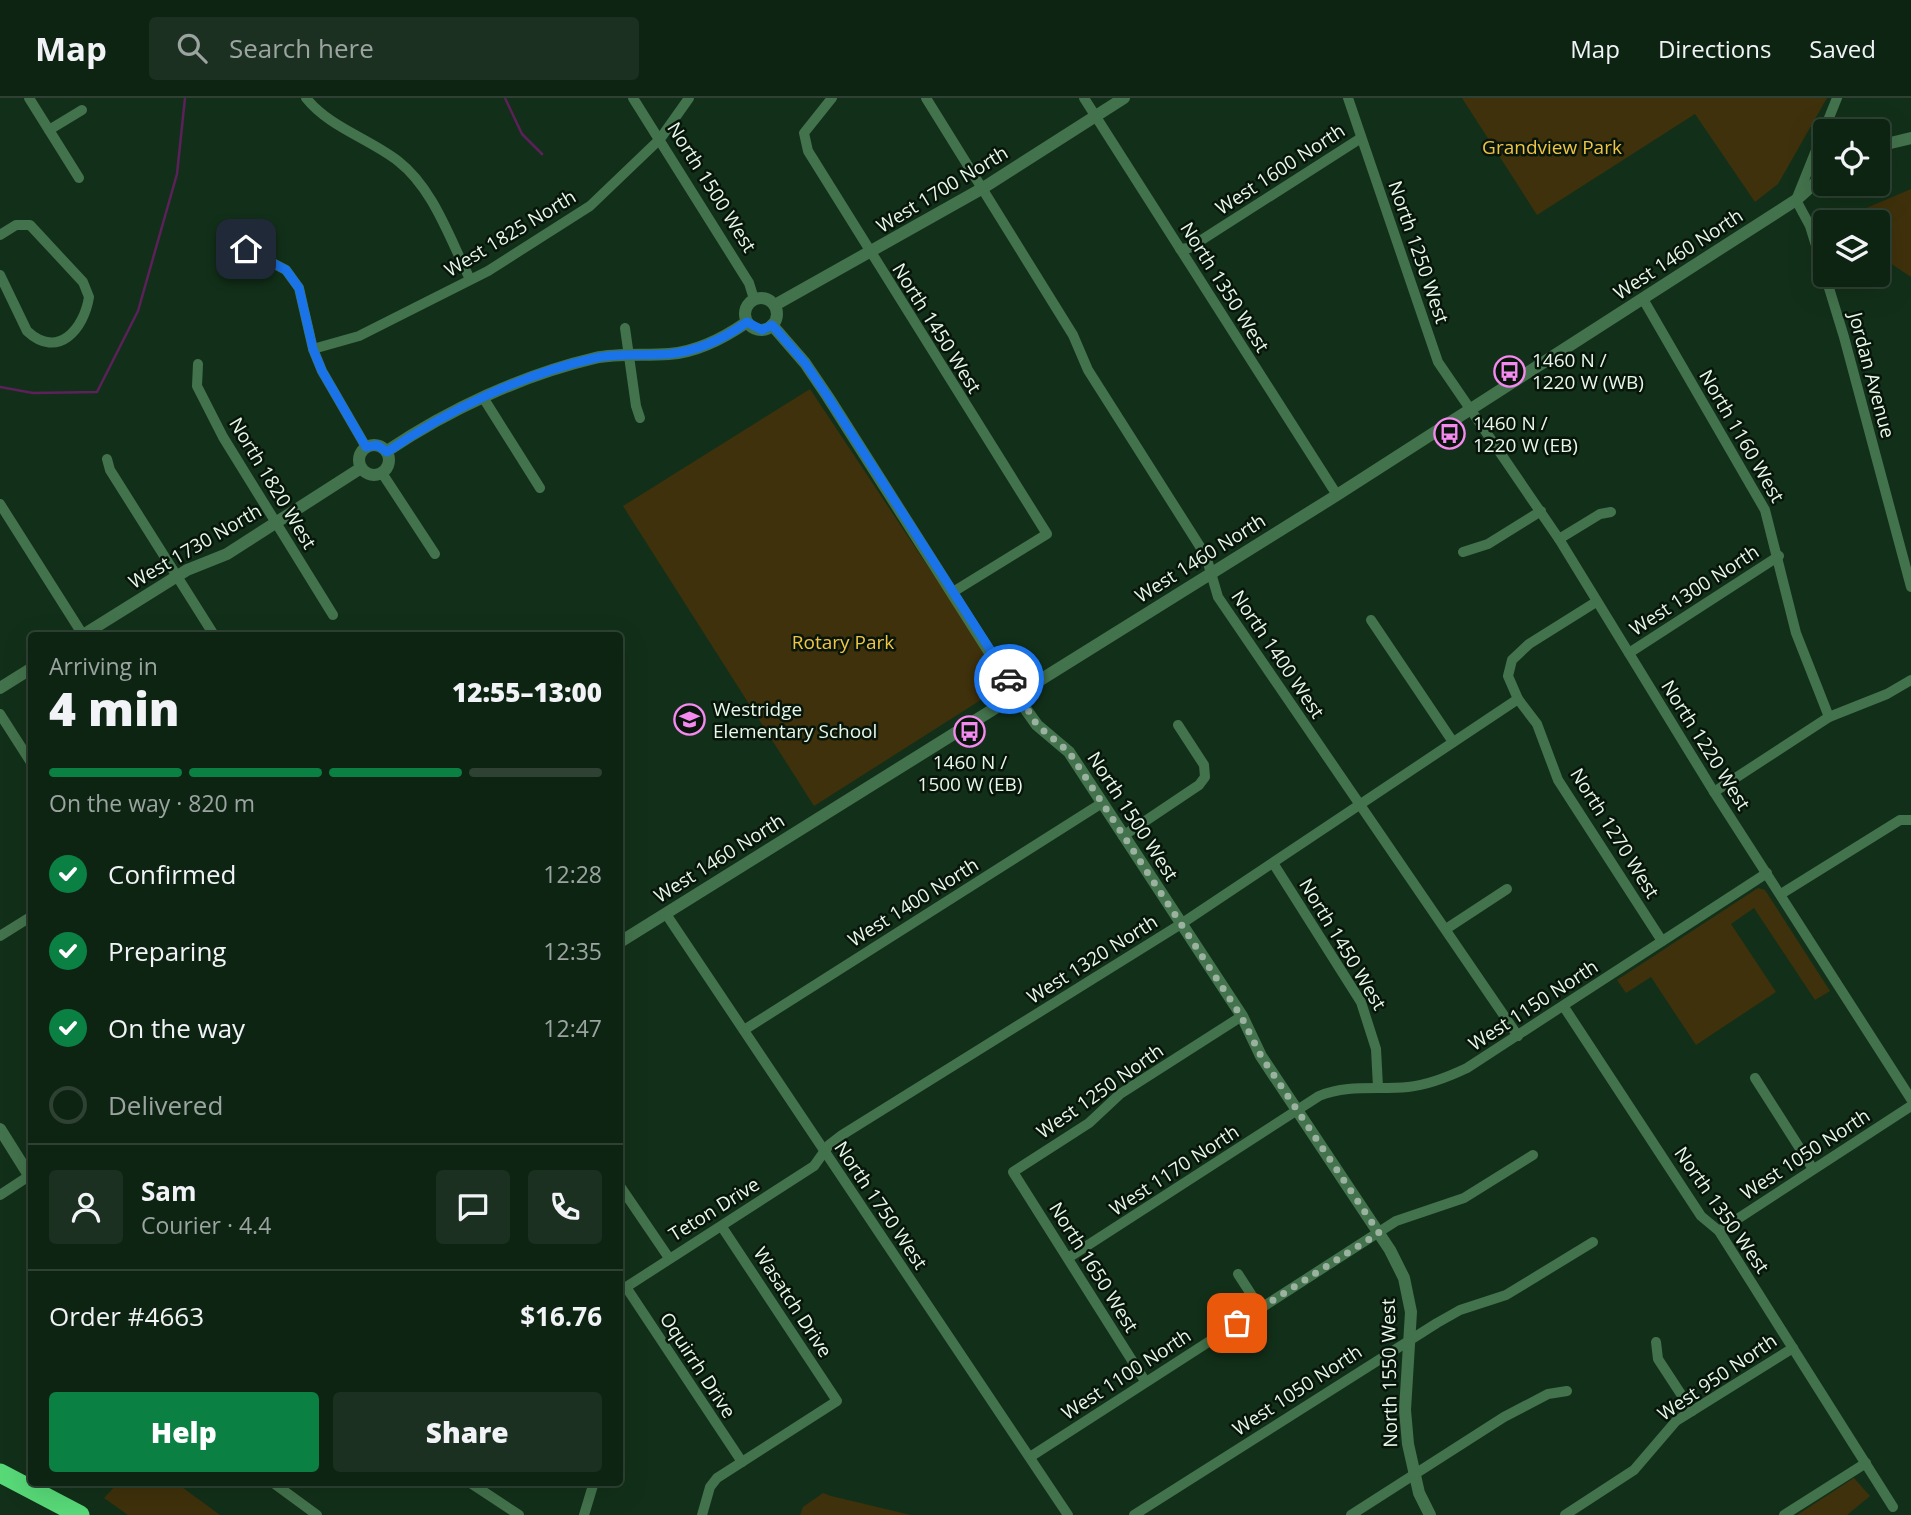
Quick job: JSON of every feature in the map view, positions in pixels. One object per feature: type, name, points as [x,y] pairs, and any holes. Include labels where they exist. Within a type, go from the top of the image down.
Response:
[{"type":"highway","points":[[0,1474],[80,1515]]},
{"type":"street","points":[[29,98],[79,178]]},
{"type":"street","points":[[306,98],[318,113],[380,147],[414,175],[427,192],[470,279]]},
{"type":"street","name":"North 1500 West","points":[[633,98],[749,283],[754,299]]},
{"type":"street","name":"West 1825 North","points":[[313,349],[359,336],[470,279],[590,206],[660,139],[690,98]]},
{"type":"street","name":"North 1450 West","points":[[832,98],[804,133],[803,139],[869,254],[1047,534],[953,593]]},
{"type":"street","name":"North 1400 West","points":[[926,98],[1073,335],[1088,369],[1206,556],[1218,597],[1518,1036]]},
{"type":"street","name":"North 1350 West","points":[[1084,98],[1337,495]]},
{"type":"street","name":"West 1700 North","points":[[775,305],[983,188],[1124,98]]},
{"type":"street","name":"North 1250 West","points":[[1348,98],[1438,362],[1471,410]]},
{"type":"street","points":[[1828,119],[1837,98]]},
{"type":"street","points":[[49,130],[82,110]]},
{"type":"street","name":"West 1600 North","points":[[1180,249],[1189,248],[1361,138]]},
{"type":"street","points":[[1890,139],[1910,138]]},
{"type":"street","points":[[1890,143],[1910,138]]},
{"type":"street","points":[[1796,200],[1813,154]]},
{"type":"street","name":"West 1460 North","points":[[623,941],[1471,410],[1796,200],[1813,185]]},
{"type":"street","name":"Jordan Avenue","points":[[1796,200],[1810,226],[1844,337],[1911,587]]},
{"type":"street","points":[[0,235],[16,225],[26,224],[34,228],[87,288],[88,304],[72,336],[44,341],[27,331],[0,275]]},
{"type":"street","points":[[246,249],[286,270],[299,288],[313,349],[322,371],[366,447]]},
{"type":"street","points":[[766,298],[775,305],[777,315],[772,325],[762,330],[747,322],[744,312],[754,299],[766,298]]},
{"type":"street","name":"North 1160 West","points":[[1643,299],[1765,510],[1779,556],[1796,633],[1829,717]]},
{"type":"street","points":[[387,452],[523,380],[597,358],[673,354],[723,338],[747,322]]},
{"type":"street","name":"North 1500 West","points":[[772,325],[805,363],[828,397],[1037,725],[1069,752],[1241,1016],[1261,1056],[1379,1233]]},
{"type":"street","points":[[625,328],[640,418]]},
{"type":"street","name":"North 1820 West","points":[[198,364],[197,386],[223,437],[334,615]]},
{"type":"street","points":[[484,399],[540,488]]},
{"type":"street","name":"North 1220 West","points":[[1471,410],[1559,539],[1714,792],[1911,1099]]},
{"type":"street","points":[[377,445],[387,452],[388,463],[382,473],[370,474],[360,468],[359,456],[366,447],[377,445]]},
{"type":"street","points":[[107,459],[110,470],[212,632]]},
{"type":"street","name":"West 1730 North","points":[[88,632],[177,576],[228,554],[360,468]]},
{"type":"street","points":[[382,473],[435,554]]},
{"type":"street","points":[[0,505],[81,632]]},
{"type":"street","points":[[1463,552],[1489,544],[1541,511]]},
{"type":"street","points":[[1559,539],[1600,514],[1611,512]]},
{"type":"street","name":"West 1300 North","points":[[1629,653],[1779,556]]},
{"type":"street","name":"North 1270 West","points":[[1596,602],[1529,644],[1508,666],[1508,677],[1518,699],[1537,724],[1558,780],[1662,941]]},
{"type":"street","points":[[1371,620],[1453,742]]},
{"type":"street","points":[[0,688],[28,670]]},
{"type":"street","points":[[1714,792],[1829,717],[1887,694],[1911,680]]},
{"type":"street","name":"West 1320 North","points":[[824,1153],[842,1135],[1181,924],[1518,699]]},
{"type":"street","points":[[0,714],[28,758]]},
{"type":"street","points":[[1123,836],[1199,785],[1205,777],[1204,765],[1178,725]]},
{"type":"street","name":"West 1400 North","points":[[744,1030],[1102,803]]},
{"type":"street","points":[[1781,894],[1899,820],[1911,820]]},
{"type":"street","name":"North 1450 West","points":[[1273,863],[1361,1002],[1376,1049],[1378,1087]]},
{"type":"street","name":"West 1150 North","points":[[1298,1110],[1331,1091],[1408,1087],[1442,1079],[1466,1068],[1767,873]]},
{"type":"street","points":[[1446,929],[1507,889]]},
{"type":"street","name":"North 1750 West","points":[[666,914],[1068,1515]]},
{"type":"street","points":[[0,936],[28,918]]},
{"type":"street","name":"North 1350 West","points":[[1564,1007],[1701,1216],[1719,1231],[1893,1507]]},
{"type":"street","name":"West 1250 North","points":[[1013,1172],[1089,1123],[1120,1094],[1241,1016]]},
{"type":"street","points":[[1755,1078],[1813,1169]]},
{"type":"street","name":"West 1050 North","points":[[1719,1231],[1911,1106]]},
{"type":"street","name":"West 1170 North","points":[[1068,1258],[1298,1110]]},
{"type":"street","points":[[0,1129],[28,1175]]},
{"type":"street","name":"Teton Drive","points":[[623,1289],[814,1166],[824,1153]]},
{"type":"street","name":"West 1100 North","points":[[1030,1457],[1410,1214],[1464,1198],[1533,1156]]},
{"type":"street","name":"North 1650 West","points":[[1013,1172],[1145,1381]]},
{"type":"street","points":[[0,1195],[28,1179]]},
{"type":"street","points":[[623,1190],[668,1258]]},
{"type":"street","name":"Wasatch Drive","points":[[722,1227],[837,1401],[741,1462]]},
{"type":"street","name":"North 1550 West","points":[[1379,1233],[1404,1278],[1411,1312],[1405,1410],[1414,1474],[1430,1515]]},
{"type":"street","name":"West 1050 North","points":[[1134,1515],[1373,1362],[1460,1310],[1517,1289],[1593,1242]]},
{"type":"street","points":[[1238,1274],[1260,1308]]},
{"type":"street","name":"Oquirrh Drive","points":[[623,1289],[741,1462]]},
{"type":"street","points":[[1656,1342],[1658,1359],[1692,1411]]},
{"type":"street","name":"West 950 North","points":[[1566,1515],[1634,1470],[1664,1432],[1692,1411],[1793,1348]]},
{"type":"street","points":[[1351,1515],[1521,1408],[1548,1394],[1567,1391]]},
{"type":"street","points":[[702,1515],[712,1484],[741,1462]]},
{"type":"street","points":[[1784,1515],[1866,1463]]},
{"type":"street","points":[[277,1486],[317,1515]]},
{"type":"street","points":[[474,1486],[507,1510],[519,1515]]},
{"type":"street","points":[[584,1515],[592,1486]]},
{"type":"green space","name":"Grandview Park","points":[[1462,98],[1827,98],[1778,184],[1755,202],[1695,114],[1537,215]]},
{"type":"green space","points":[[1911,189],[1911,277],[1890,263],[1890,210],[1864,209]]},
{"type":"green space","name":"Rotary Park","points":[[810,389],[1006,684],[814,806],[623,506]]},
{"type":"green space","points":[[1758,888],[1765,890],[1830,991],[1815,1000],[1754,908],[1731,924],[1776,992],[1696,1045],[1651,977],[1626,993],[1617,980]]},
{"type":"green space","points":[[1854,1478],[1870,1496],[1847,1515],[1797,1515]]},
{"type":"green space","points":[[115,1486],[180,1486],[220,1515],[128,1515],[104,1498]]},
{"type":"green space","points":[[823,1493],[911,1515],[800,1515],[803,1507]]},
{"type":"waterway","points":[[0,387],[33,393],[97,392],[138,311],[177,174],[185,98]]},
{"type":"waterway","points":[[505,98],[522,134],[542,154]]},
{"type":"way so far","points":[[1009,679],[1037,725],[1069,752],[1241,1016],[1261,1056],[1379,1233],[1237,1323]]},
{"type":"place","name":"1460 N / 1220 W (WB)","points":[[1509,371]]},
{"type":"place","name":"1460 N / 1220 W (EB)","points":[[1450,434]]},
{"type":"place","name":"Westridge Elementary School","points":[[690,720]]},
{"type":"place","name":"1460 N / 1500 W (EB)","points":[[970,731]]},
{"type":"route","points":[[246,249],[286,270],[299,288],[313,349],[322,371],[366,447],[377,445],[387,452],[433,424],[523,380],[597,358],[673,354],[723,338],[747,322],[751,327],[762,330],[772,325],[805,363],[828,397],[1009,679]]}]
